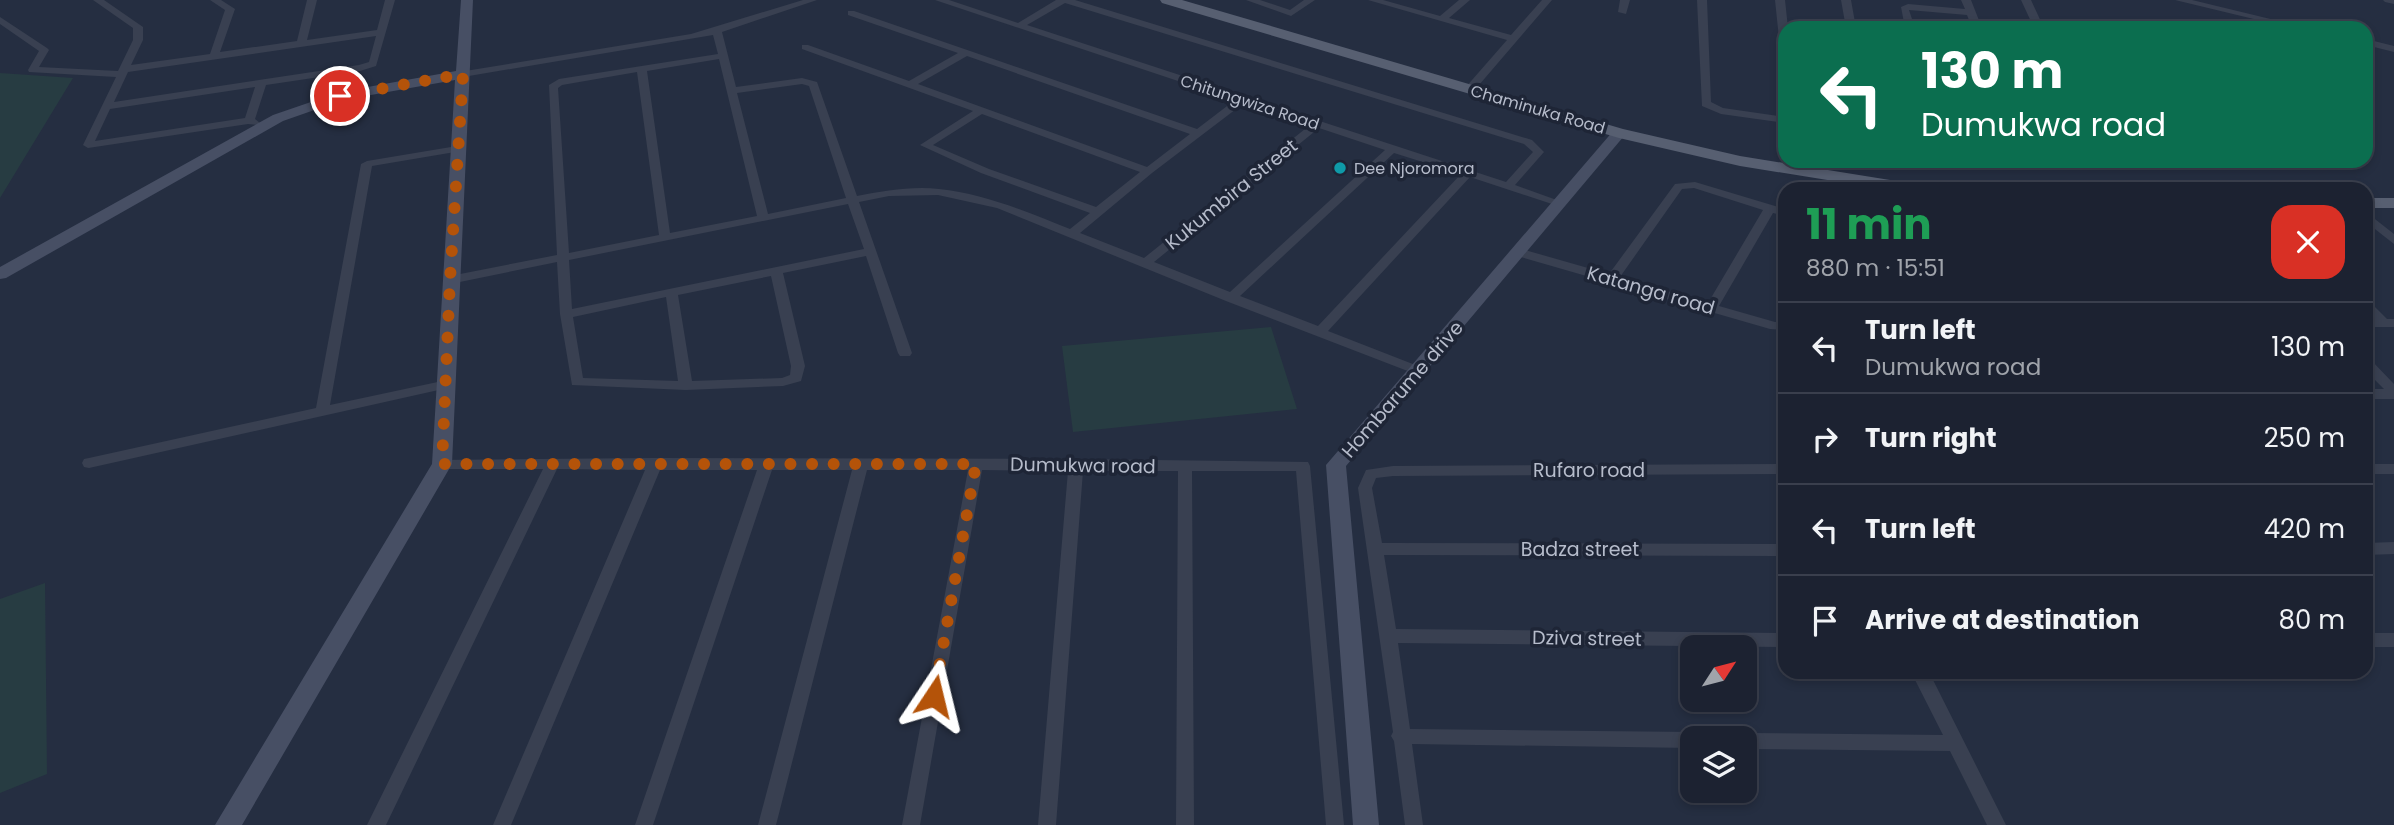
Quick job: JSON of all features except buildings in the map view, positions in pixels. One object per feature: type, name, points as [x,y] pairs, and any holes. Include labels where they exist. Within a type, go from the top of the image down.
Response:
[{"type":"main road","name":"Chaminuka Road","points":[[1167,0],[1619,133],[1778,168]]},
{"type":"main road","name":"Chaminuka Road","points":[[1780,168],[1870,182]]},
{"type":"main road","points":[[2373,203],[2394,203]]},
{"type":"street","points":[[98,0],[138,27],[138,40],[88,145],[256,123],[340,96],[717,31],[812,0]]},
{"type":"street","points":[[214,56],[230,9],[215,0]]},
{"type":"street","points":[[301,43],[312,0]]},
{"type":"street","points":[[108,106],[373,64],[390,0]]},
{"type":"street","points":[[228,825],[442,464],[467,0]]},
{"type":"street","name":"Chitungwiza Road","points":[[940,0],[1559,203]]},
{"type":"street","points":[[1019,26],[1064,0],[1528,142],[1539,152],[1508,186]]},
{"type":"street","points":[[1251,0],[1291,13]]},
{"type":"street","points":[[1273,32],[1291,13],[1310,0]]},
{"type":"street","points":[[1373,0],[1391,2],[1513,38]]},
{"type":"street","points":[[1442,19],[1465,0]]},
{"type":"street","points":[[1469,90],[1547,0]]},
{"type":"street","points":[[1623,12],[1625,0]]},
{"type":"street","points":[[1702,0],[1706,104],[1721,111],[1778,119]]},
{"type":"street","points":[[1780,0],[1782,21]]},
{"type":"street","points":[[1846,0],[1849,21]]},
{"type":"street","points":[[1966,0],[1973,21]]},
{"type":"street","points":[[2026,0],[2036,21]]},
{"type":"street","points":[[2180,0],[2272,21]]},
{"type":"street","points":[[2388,0],[2394,1]]},
{"type":"street","points":[[1908,21],[1904,9],[1908,7],[1970,12]]},
{"type":"street","points":[[851,13],[1198,133]]},
{"type":"street","points":[[0,20],[44,51],[33,70],[125,72],[214,56],[382,32]]},
{"type":"street","points":[[717,31],[763,218]]},
{"type":"street","points":[[2373,44],[2394,49]]},
{"type":"street","points":[[804,47],[1148,171]]},
{"type":"street","points":[[910,85],[964,54]]},
{"type":"street","points":[[721,56],[559,82],[552,87],[566,314],[577,382],[686,386],[783,382],[796,378],[798,366],[776,270]]},
{"type":"street","points":[[642,69],[666,236]]},
{"type":"street","points":[[730,91],[802,81],[813,85],[905,353]]},
{"type":"street","points":[[256,123],[262,82]]},
{"type":"street","points":[[1071,234],[1243,99]]},
{"type":"street","points":[[980,111],[925,145],[985,171],[1098,212]]},
{"type":"street","points":[[0,274],[256,123]]},
{"type":"street","name":"Kukumbira Street","points":[[1145,263],[1318,124]]},
{"type":"street","name":"Hombarume drive","points":[[1366,825],[1336,466],[1619,133]]},
{"type":"street","points":[[322,412],[367,164],[457,149]]},
{"type":"street","points":[[1230,298],[1392,149]]},
{"type":"street","points":[[1319,332],[1468,173]]},
{"type":"street","points":[[1612,279],[1679,186],[1690,184],[1778,212]]},
{"type":"street","points":[[450,280],[889,193],[938,192],[1000,205],[1418,371]]},
{"type":"street","points":[[1712,307],[1769,209]]},
{"type":"street","points":[[2373,222],[2394,240]]},
{"type":"street","points":[[566,314],[869,252]]},
{"type":"street","name":"Katanga road","points":[[1518,252],[1778,326]]},
{"type":"street","points":[[671,292],[686,386]]},
{"type":"street","points":[[2373,311],[2389,323]]},
{"type":"street","points":[[2373,370],[2394,393]]},
{"type":"street","points":[[89,463],[447,384]]},
{"type":"street","points":[[2373,394],[2394,393]]},
{"type":"street","points":[[502,825],[655,463]]},
{"type":"street","points":[[644,825],[767,463]]},
{"type":"street","name":"Dumukwa road","points":[[442,464],[1303,466],[1335,825]]},
{"type":"street","points":[[767,825],[861,464]]},
{"type":"street","points":[[911,825],[976,464]]},
{"type":"street","points":[[1047,825],[1076,464]]},
{"type":"street","points":[[376,825],[552,465]]},
{"type":"street","points":[[1185,466],[1185,825]]},
{"type":"street","name":"Rufaro road","points":[[1375,549],[1365,488],[1371,474],[1393,471],[1778,469]]},
{"type":"street","points":[[2373,469],[2394,469]]},
{"type":"street","points":[[2373,549],[2394,548]]},
{"type":"street","points":[[1375,549],[1414,825]]},
{"type":"street","name":"Badza street","points":[[1375,549],[1778,550]]},
{"type":"street","name":"Dziva street","points":[[1389,636],[1778,640]]},
{"type":"street","points":[[2373,640],[2394,640]]},
{"type":"street","points":[[1924,679],[1997,825]]},
{"type":"street","points":[[1400,736],[1680,740]]},
{"type":"street","points":[[1757,741],[1956,743]]},
{"type":"green space","points":[[0,73],[73,78],[0,198]]},
{"type":"green space","points":[[1271,327],[1297,409],[1073,432],[1062,346]]},
{"type":"green space","points":[[45,583],[47,774],[0,793],[0,599]]},
{"type":"place","name":"Dee Njoromora","points":[[1340,168]]},
{"type":"route","points":[[340,96],[463,74],[442,464],[976,464],[934,696]]}]
